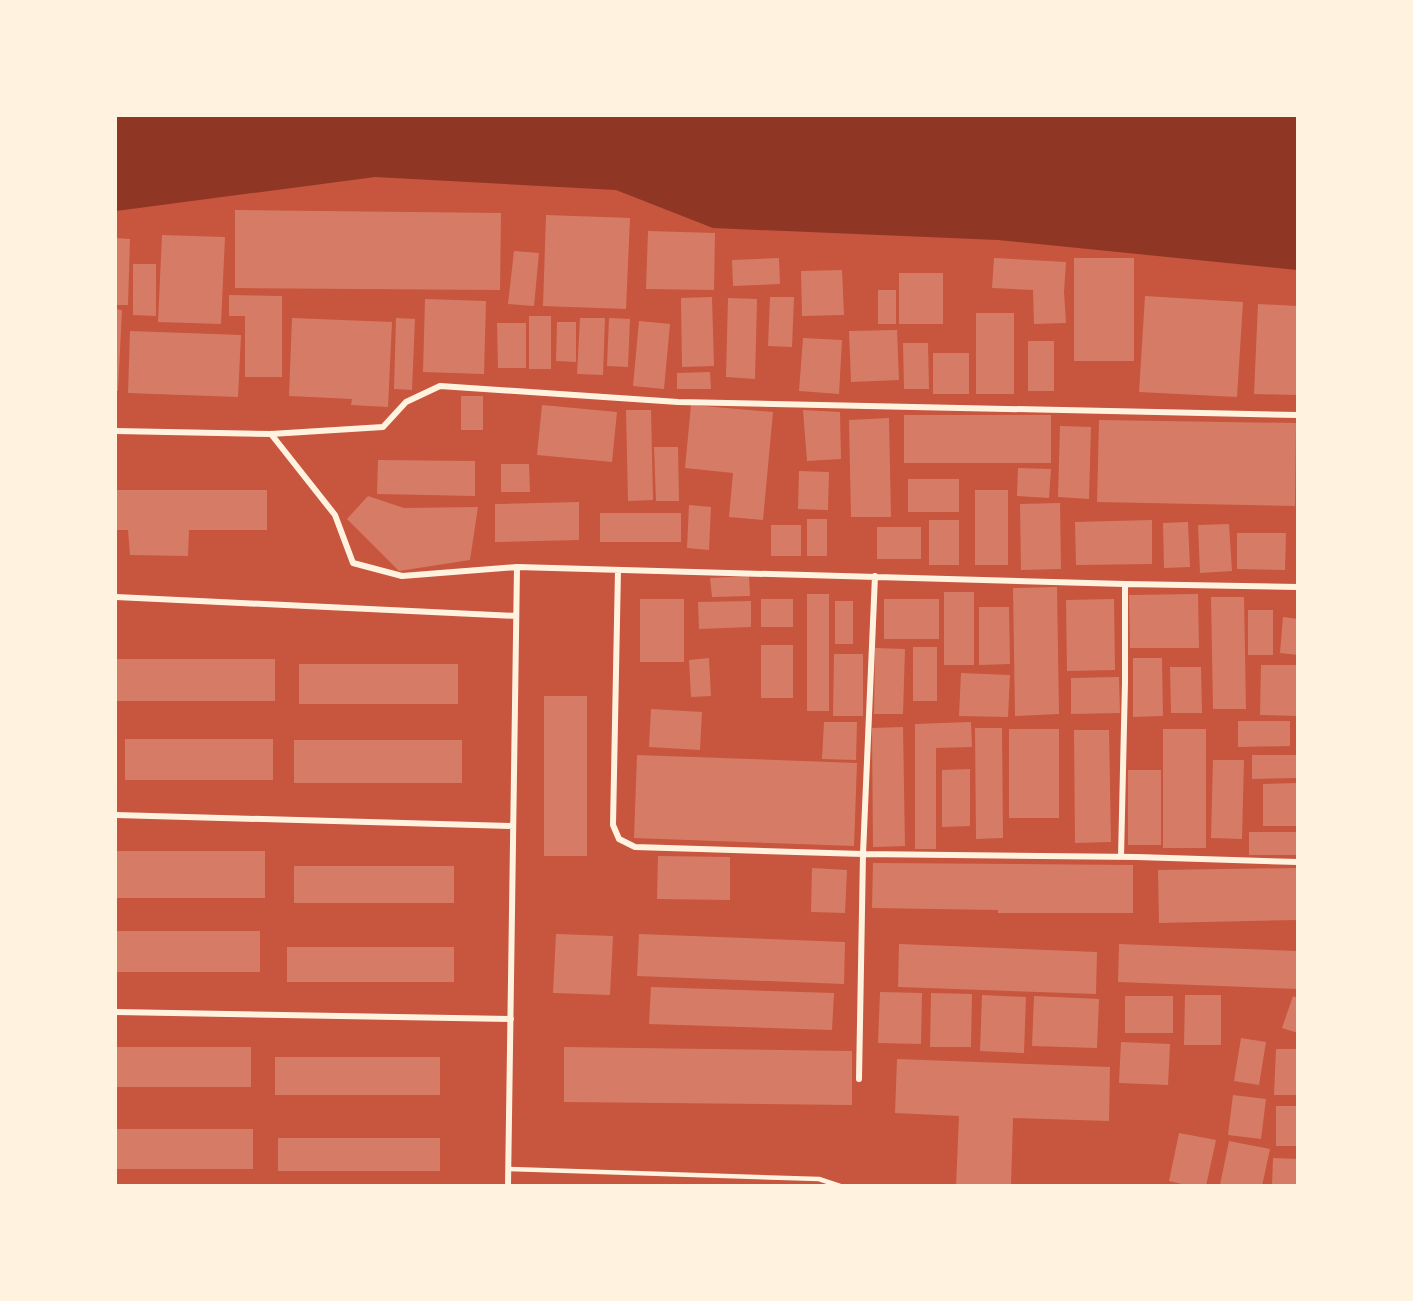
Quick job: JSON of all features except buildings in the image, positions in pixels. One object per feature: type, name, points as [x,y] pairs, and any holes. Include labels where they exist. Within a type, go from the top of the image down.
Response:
[{"type":"street","points":[[116,431],[271,434],[383,427],[406,402],[440,386],[678,402],[1298,415]]},
{"type":"street","points":[[271,434],[335,515],[353,563],[402,576],[517,567],[1298,588]]},
{"type":"street","points":[[508,1185],[517,567]]},
{"type":"street","points":[[618,570],[613,825],[619,839],[634,847],[863,854],[1298,862]]},
{"type":"street","points":[[859,1079],[863,854],[875,576]]},
{"type":"street","points":[[1121,857],[1125,584]]},
{"type":"street","points":[[116,597],[516,616]]},
{"type":"street","points":[[116,815],[513,826]]},
{"type":"street","points":[[116,1012],[511,1019]]},
{"type":"lane","points":[[509,1169],[819,1179],[840,1185]]},
{"type":"shaded area","points":[[116,116],[1297,116],[1297,270],[998,240],[713,228],[616,190],[375,177],[116,211]]}]
